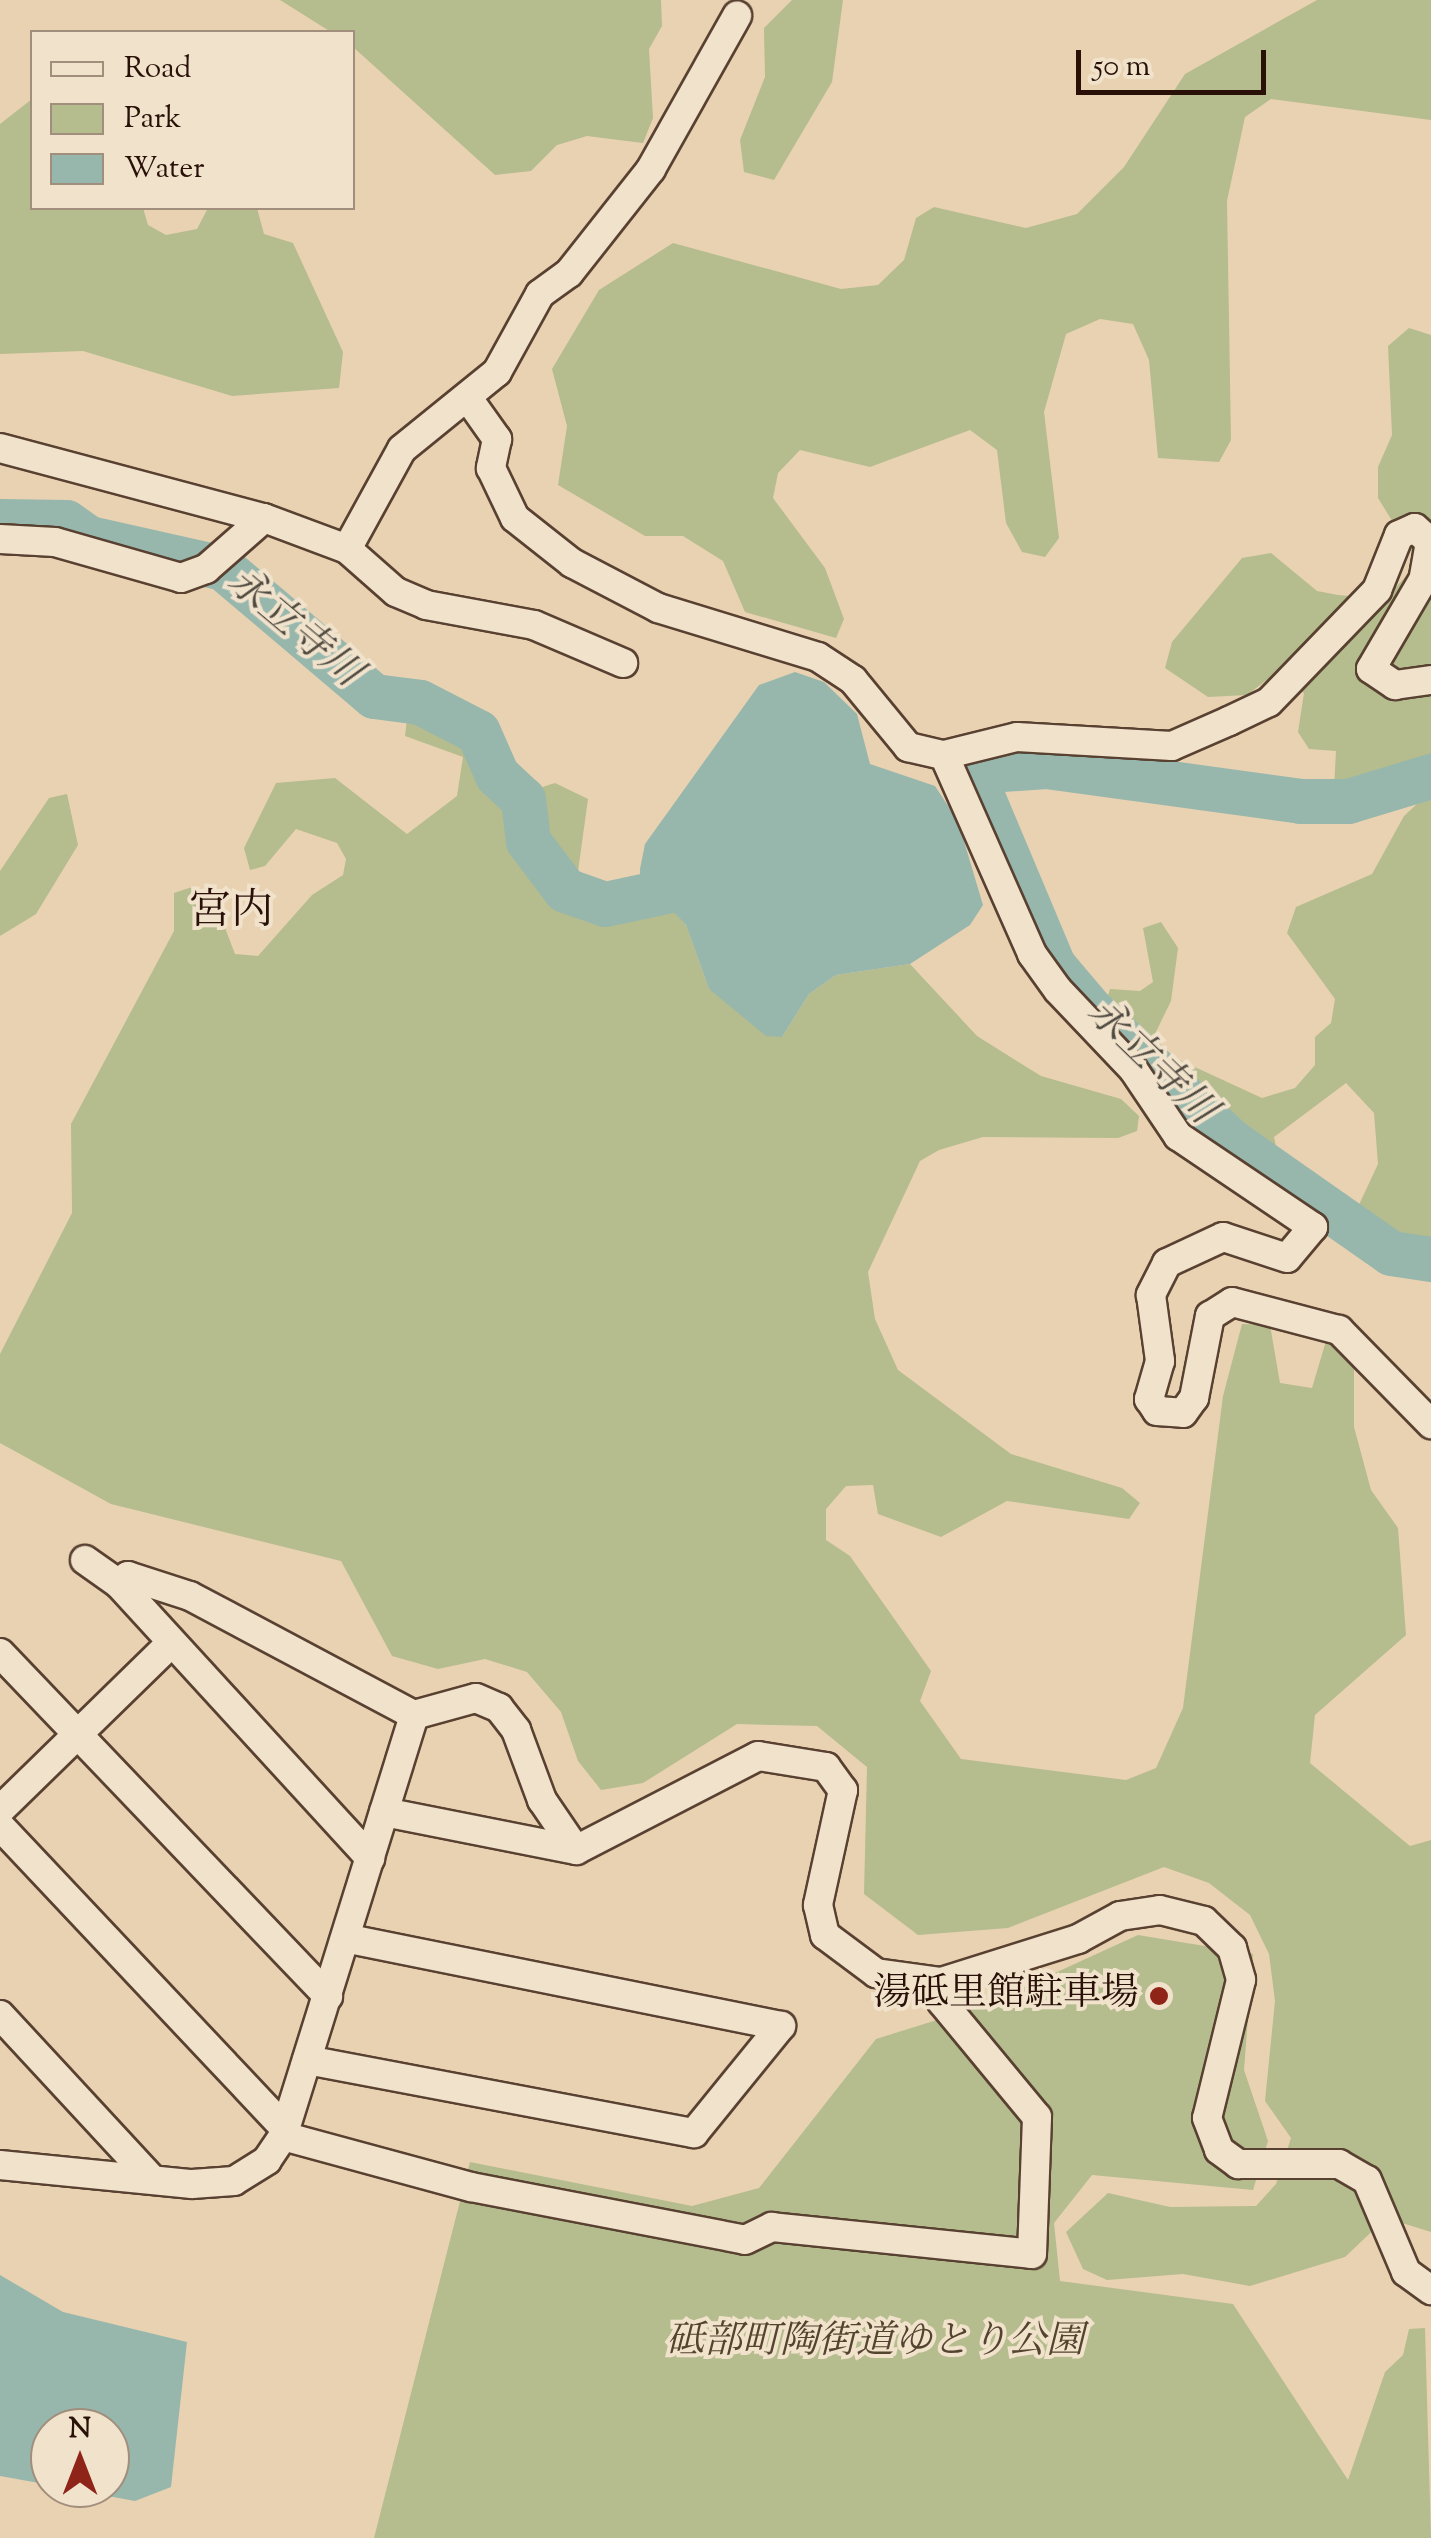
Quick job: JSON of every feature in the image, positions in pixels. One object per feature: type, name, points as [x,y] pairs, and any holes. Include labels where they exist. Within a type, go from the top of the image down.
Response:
[{"type":"street","points":[[346,549],[402,449],[447,407],[470,401],[540,294],[570,273],[651,169],[738,16]]},
{"type":"street","points":[[470,401],[497,439],[498,498],[572,562],[658,608],[818,657],[852,680],[908,747],[944,755],[1018,737],[1172,746],[1270,702],[1377,590],[1398,535],[1415,528],[1430,542],[1423,580],[1371,669],[1396,685],[1431,680]]},
{"type":"street","points":[[0,448],[264,518],[346,549],[426,605],[534,626],[624,663]]},
{"type":"street","points":[[0,540],[56,542],[165,576],[206,569],[264,518]]},
{"type":"street","points":[[944,755],[1032,954],[1058,990],[1133,1069],[1178,1136],[1313,1227],[1287,1258],[1223,1237],[1167,1263],[1151,1295],[1160,1361],[1149,1399],[1157,1411],[1170,1417],[1194,1398],[1210,1316],[1232,1302],[1340,1330],[1431,1424]]},
{"type":"street","points":[[86,1560],[119,1584],[370,1858]]},
{"type":"street","points":[[119,1584],[128,1576],[190,1596],[414,1715]]},
{"type":"street","points":[[0,1810],[172,1642]]},
{"type":"street","points":[[0,1653],[77,1738],[328,1996]]},
{"type":"street","points":[[0,2165],[151,2178],[234,2180],[268,2160],[284,2132],[414,1715],[452,1698],[500,1708],[576,1850]]},
{"type":"street","points":[[384,1812],[576,1850],[610,1840],[758,1756],[794,1756],[826,1768],[843,1790],[818,1905],[824,1934],[876,1973],[942,1982],[1120,1916],[1160,1910],[1204,1921],[1232,1948],[1242,1980],[1207,2118],[1219,2150],[1238,2164],[1340,2164],[1367,2180],[1406,2272],[1431,2290]]},
{"type":"street","points":[[0,1826],[284,2132],[471,2187],[745,2240],[772,2228],[1032,2254],[1038,2117],[942,2002],[942,1982]]},
{"type":"street","points":[[307,2060],[694,2133],[781,2026],[346,1938]]},
{"type":"street","points":[[0,2015],[151,2178]]},
{"type":"green space","points":[[280,0],[661,0],[662,26],[649,49],[653,118],[643,143],[587,136],[557,145],[531,171],[495,175],[355,49],[355,30],[328,30]]},
{"type":"green space","points":[[792,0],[843,0],[832,82],[774,180],[744,172],[740,140],[765,77],[764,28]]},
{"type":"green space","points":[[1317,0],[1431,0],[1431,120],[1271,99],[1245,117],[1227,201],[1231,440],[1219,462],[1158,458],[1149,360],[1133,324],[1100,319],[1066,334],[1044,412],[1059,538],[1045,557],[1022,552],[1006,523],[997,450],[970,430],[870,467],[800,450],[778,473],[773,498],[825,568],[844,619],[836,638],[745,612],[723,561],[683,536],[645,536],[558,485],[567,426],[552,369],[599,290],[673,243],[841,289],[878,285],[904,260],[916,218],[934,207],[1026,228],[1077,214],[1124,167],[1185,74]]},
{"type":"green space","points":[[30,101],[30,210],[144,210],[148,225],[166,235],[197,229],[207,210],[258,210],[264,234],[293,243],[343,352],[339,388],[232,396],[83,351],[0,354],[0,124]]},
{"type":"green space","points":[[1409,328],[1431,335],[1431,758],[1364,789],[1334,788],[1336,751],[1309,749],[1298,732],[1304,693],[1276,673],[1247,695],[1208,697],[1165,668],[1172,642],[1242,558],[1271,553],[1317,591],[1338,595],[1385,599],[1408,574],[1412,553],[1378,498],[1378,467],[1392,435],[1388,346]]},
{"type":"green space","points":[[430,718],[476,737],[505,799],[555,783],[588,799],[576,886],[601,914],[667,904],[686,925],[709,989],[782,1037],[809,994],[836,975],[910,964],[977,1036],[1041,1076],[1121,1099],[1139,1116],[1137,1131],[1118,1138],[983,1137],[939,1150],[920,1161],[868,1272],[875,1319],[898,1370],[1011,1454],[1122,1488],[1140,1503],[1129,1519],[1007,1501],[941,1537],[878,1514],[873,1485],[846,1486],[826,1509],[826,1540],[850,1556],[931,1671],[920,1701],[961,1759],[1126,1780],[1156,1768],[1183,1708],[1223,1396],[1242,1324],[1270,1325],[1280,1383],[1312,1388],[1326,1341],[1354,1356],[1354,1427],[1371,1490],[1398,1528],[1406,1635],[1315,1715],[1310,1763],[1410,1846],[1431,1840],[1431,2232],[1386,2218],[1345,2257],[1250,2286],[1183,2274],[1107,2280],[1083,2269],[1066,2232],[1108,2193],[1170,2207],[1256,2206],[1276,2184],[1291,2138],[1265,2101],[1275,2001],[1269,1954],[1250,1915],[1209,1883],[1164,1867],[1008,1928],[918,1935],[864,1894],[867,1767],[817,1726],[737,1724],[643,1783],[601,1790],[578,1761],[561,1712],[527,1672],[485,1659],[438,1669],[392,1656],[341,1561],[111,1504],[0,1443],[0,1354],[72,1213],[71,1124],[174,931],[174,893],[192,887],[222,920],[235,954],[258,956],[312,895],[343,875],[346,859],[337,843],[296,829],[265,866],[250,870],[244,848],[276,783],[335,778],[407,834],[457,796],[463,757],[405,736],[407,719]]},
{"type":"green space","points":[[1431,791],[1431,1253],[1365,1243],[1350,1224],[1378,1164],[1374,1113],[1346,1083],[1274,1137],[1279,1160],[1312,1183],[1310,1196],[1297,1199],[1224,1144],[1108,1021],[1105,1005],[1110,989],[1140,991],[1153,982],[1143,928],[1161,922],[1178,948],[1171,1001],[1154,1036],[1160,1051],[1262,1098],[1295,1088],[1315,1065],[1315,1037],[1331,1023],[1335,999],[1287,933],[1296,907],[1372,874],[1404,816]]},
{"type":"green space","points":[[67,794],[78,845],[36,914],[0,936],[0,871],[49,798]]},
{"type":"green space","name":"砥部町陶街道ゆとり公園","points":[[1138,1935],[1253,1954],[1244,2070],[1268,2141],[1253,2190],[1092,2175],[1054,2223],[1060,2281],[1233,2304],[1348,2480],[1385,2372],[1403,2355],[1409,2329],[1425,2328],[1431,2538],[374,2538],[470,2162],[692,2206],[759,2188],[876,2039],[985,2005]]},
{"type":"water","points":[[795,672],[824,682],[857,714],[870,764],[935,786],[958,821],[983,905],[970,925],[910,964],[836,975],[809,994],[782,1037],[766,1036],[709,989],[686,925],[667,905],[641,904],[640,869],[645,844],[759,685]]},
{"type":"water","points":[[0,2275],[63,2312],[187,2342],[171,2487],[130,2500],[130,2408],[30,2408],[30,2481],[0,2476]]},
{"type":"waterway","name":"永立寺川","points":[[0,521],[66,522],[89,538],[223,568],[374,696],[420,702],[478,732],[497,775],[523,799],[528,841],[565,890],[605,904],[694,885]]},
{"type":"waterway","points":[[974,771],[1046,766],[1300,801],[1348,801],[1431,776]]},
{"type":"waterway","name":"永立寺川","points":[[972,772],[1053,965],[1092,1011],[1231,1141],[1391,1253],[1431,1259]]},
{"type":"place","name":"湯砥里館駐車場","points":[[1159,1996]]},
{"type":"district","name":"宮内","points":[[231,913]]}]
